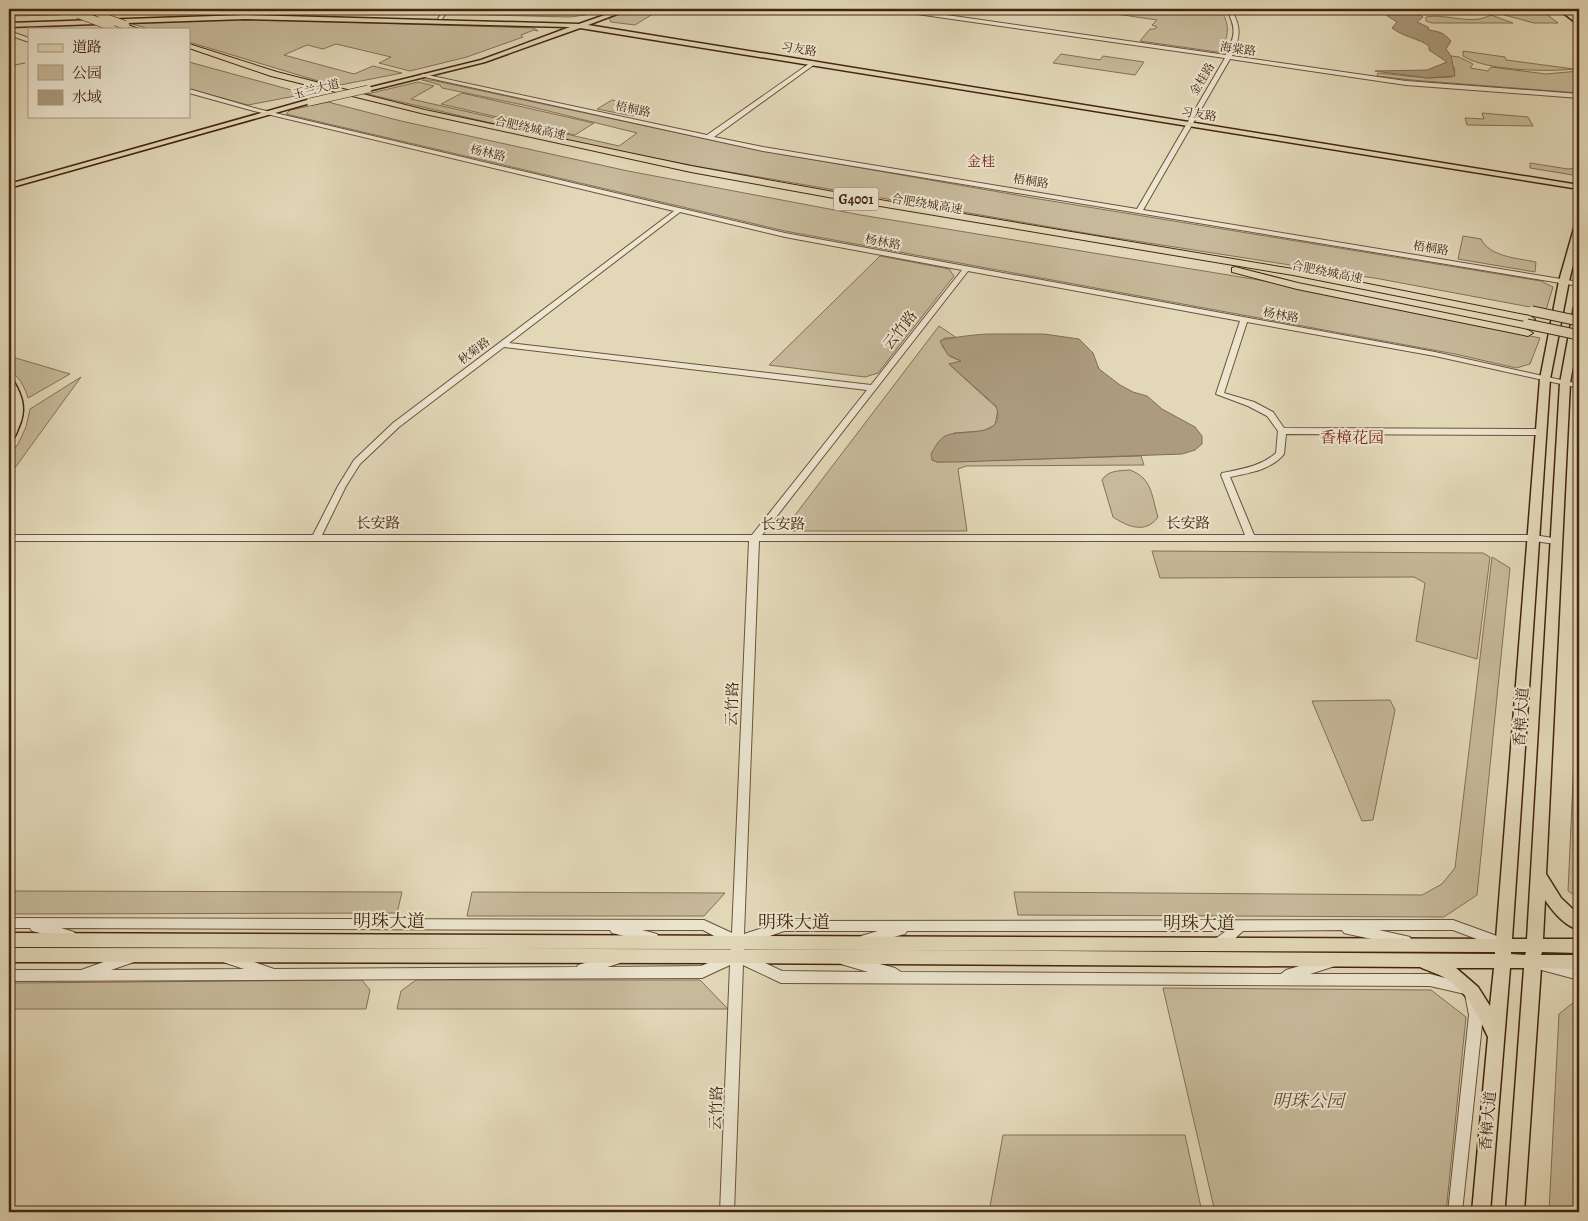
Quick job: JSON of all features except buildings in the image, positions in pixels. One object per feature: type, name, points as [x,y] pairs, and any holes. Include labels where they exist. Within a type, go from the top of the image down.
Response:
[{"type":"highway","points":[[65,9],[94,13],[122,27]]},
{"type":"highway","points":[[80,11],[110,26],[122,27]]},
{"type":"highway","name":"合肥绕城高速","points":[[190,46],[274,74],[416,109],[691,170],[1217,262]]},
{"type":"highway","name":"合肥绕城高速","points":[[190,51],[266,76],[415,116],[689,175],[860,206],[1217,262]]},
{"type":"highway","points":[[1217,262],[1297,286],[1579,329]]},
{"type":"highway","points":[[1217,262],[1393,285],[1579,335]]},
{"type":"highway","points":[[1529,322],[1579,321]]},
{"type":"highway","points":[[1529,322],[1579,343]]},
{"type":"main road","name":"玉兰大道","points":[[9,186],[308,101],[487,55],[538,36],[562,32],[614,9]]},
{"type":"main road","points":[[588,23],[627,9]]},
{"type":"main road","points":[[1561,9],[1579,21]]},
{"type":"main road","points":[[1566,9],[1579,21]]},
{"type":"main road","name":"习友路","points":[[9,23],[240,13],[440,18],[578,24],[1190,122],[1579,181]]},
{"type":"main road","points":[[567,23],[597,15],[608,16]]},
{"type":"main road","points":[[608,16],[601,21],[611,26]]},
{"type":"main road","name":"习友路","points":[[9,23],[245,17],[536,22]]},
{"type":"main road","points":[[536,22],[550,27],[549,30],[538,36]]},
{"type":"main road","name":"玉兰大道","points":[[365,87],[423,76],[483,61],[549,35],[567,23]]},
{"type":"main road","name":"习友路","points":[[578,24],[588,23],[611,26],[1579,187]]},
{"type":"main road","points":[[562,32],[581,29],[603,29]]},
{"type":"main road","name":"玉兰大道","points":[[9,181],[256,110],[308,101]]},
{"type":"main road","name":"香樟大道","points":[[1481,1212],[1503,952],[1545,378],[1564,281],[1579,225]]},
{"type":"main road","name":"香樟大道","points":[[1515,1212],[1538,872],[1565,382],[1579,307]]},
{"type":"main road","points":[[9,382],[20,402],[17,422],[9,438]]},
{"type":"main road","points":[[1538,872],[1547,891],[1563,913],[1579,924]]},
{"type":"main road","name":"明珠大道","points":[[9,940],[666,942],[833,956],[1339,959],[1417,952]]},
{"type":"main road","name":"明珠大道","points":[[12,956],[628,956],[856,942],[1220,943],[1417,952],[1503,952],[1533,954],[1579,962]]},
{"type":"main road","name":"明珠大道","points":[[1533,954],[1579,946]]},
{"type":"main road","points":[[1417,952],[1451,973],[1471,990],[1486,1011],[1495,1037]]},
{"type":"street","points":[[440,18],[446,9]]},
{"type":"street","name":"海棠路","points":[[896,9],[1406,83],[1579,96]]},
{"type":"street","name":"金桂路","points":[[1139,211],[1228,58],[1238,32],[1229,9]]},
{"type":"street","points":[[9,33],[28,40]]},
{"type":"street","points":[[709,137],[814,63]]},
{"type":"street","name":"梧桐路","points":[[423,76],[763,149],[1579,284]]},
{"type":"street","name":"杨林路","points":[[190,91],[268,113],[785,235],[1435,354],[1579,386]]},
{"type":"street","name":"秋菊路","points":[[316,538],[342,486],[357,462],[396,424],[679,210]]},
{"type":"street","name":"云竹路","points":[[727,1212],[754,539],[966,269]]},
{"type":"street","points":[[1244,319],[1220,394],[1251,404],[1270,414],[1282,430],[1280,454],[1274,460],[1254,470],[1225,475],[1251,538]]},
{"type":"street","points":[[502,344],[874,388]]},
{"type":"street","points":[[1282,430],[1541,432]]},
{"type":"street","name":"长安路","points":[[9,538],[1534,538],[1556,541]]},
{"type":"street","points":[[9,923],[704,925],[781,977],[1430,980],[1471,990],[1476,1015],[1455,1212]]},
{"type":"street","points":[[22,924],[84,940]]},
{"type":"street","points":[[600,925],[666,942]]},
{"type":"street","points":[[1220,943],[1241,925]]},
{"type":"street","points":[[1328,925],[1417,952]]},
{"type":"street","points":[[9,976],[702,972],[738,949],[784,926],[1453,925],[1503,952]]},
{"type":"street","points":[[856,942],[914,926]]},
{"type":"street","points":[[1533,954],[1579,975]]},
{"type":"street","points":[[78,976],[138,955]]},
{"type":"street","points":[[217,955],[277,974]]},
{"type":"street","points":[[570,972],[628,956]]},
{"type":"street","points":[[833,956],[906,978]]},
{"type":"street","points":[[1276,979],[1339,959]]},
{"type":"green space","points":[[9,9],[44,9],[59,15],[9,16]]},
{"type":"green space","points":[[555,9],[600,9],[585,15],[570,17],[447,14],[502,13]]},
{"type":"green space","points":[[635,9],[661,9],[635,25],[611,22],[609,18]]},
{"type":"green space","points":[[1082,9],[1220,9],[1226,20],[1227,35],[1222,52],[1140,41],[1150,29],[1157,27],[1152,25],[1157,20]]},
{"type":"green space","points":[[1504,9],[1540,9],[1558,23],[1534,23],[1497,13]]},
{"type":"green space","points":[[1491,15],[1513,23],[1432,23],[1426,21],[1426,17],[1434,16],[1475,19]]},
{"type":"green space","points":[[245,19],[534,28],[538,31],[534,30],[521,35],[523,37],[467,57],[410,71],[379,63],[391,57],[336,44],[323,49],[307,45],[284,55],[354,74],[373,66],[402,73],[335,86],[190,42],[190,28],[146,28],[126,22]]},
{"type":"green space","points":[[1463,51],[1505,57],[1506,60],[1574,69],[1533,70],[1486,65],[1463,56]]},
{"type":"green space","points":[[1061,54],[1100,60],[1103,56],[1144,62],[1135,75],[1053,63]]},
{"type":"green space","points":[[1451,56],[1459,57],[1473,64],[1470,68],[1488,71],[1491,67],[1546,74],[1579,71],[1579,93],[1377,76],[1378,73],[1428,78],[1452,77],[1455,70],[1450,61]]},
{"type":"green space","points":[[190,62],[306,94],[248,105],[190,89]]},
{"type":"green space","points":[[422,80],[431,80],[758,150],[1039,199],[1541,281],[1553,287],[1546,310],[1380,279],[1091,234],[695,166],[572,142],[367,94],[418,82],[434,86],[411,99],[619,146],[637,133],[528,106],[442,88],[440,85]]},
{"type":"green space","points":[[462,93],[594,123],[575,135],[441,104]]},
{"type":"green space","points":[[612,100],[647,107],[633,116],[597,109]]},
{"type":"green space","points":[[328,102],[401,121],[628,171],[861,215],[1259,280],[1540,338],[1530,364],[1516,368],[1455,354],[785,231],[286,114],[290,110]]},
{"type":"green space","points":[[1482,113],[1528,117],[1533,126],[1467,125],[1465,118],[1484,119]]},
{"type":"green space","points":[[1530,163],[1568,169],[1578,168],[1579,164],[1579,173],[1573,175],[1530,168]]},
{"type":"green space","points":[[1463,236],[1481,239],[1491,250],[1505,256],[1536,262],[1535,272],[1458,259]]},
{"type":"green space","points":[[880,256],[949,269],[954,276],[878,373],[865,377],[769,365]]},
{"type":"green space","points":[[939,326],[957,338],[944,338],[942,346],[951,357],[962,361],[950,365],[998,409],[995,425],[983,431],[954,433],[932,460],[937,462],[1141,456],[1144,465],[966,466],[958,469],[967,531],[793,531],[789,523]]},
{"type":"green space","points":[[9,356],[70,374],[28,398],[21,382],[9,370]]},
{"type":"green space","points":[[81,377],[9,476],[9,457],[26,427],[30,409]]},
{"type":"green space","points":[[1130,470],[1143,478],[1152,495],[1158,517],[1148,526],[1131,526],[1113,517],[1102,480],[1107,474]]},
{"type":"green space","points":[[1152,551],[1483,553],[1490,557],[1477,659],[1416,641],[1425,583],[1414,577],[1160,578]]},
{"type":"green space","points":[[1492,557],[1510,568],[1477,895],[1444,917],[1018,915],[1014,892],[1422,895],[1442,884],[1455,868]]},
{"type":"green space","points":[[1579,647],[1579,898],[1568,891]]},
{"type":"green space","points":[[1390,700],[1395,710],[1373,820],[1362,821],[1312,701]]},
{"type":"green space","points":[[9,891],[402,892],[397,913],[9,914]]},
{"type":"green space","points":[[472,892],[725,893],[704,916],[467,916]]},
{"type":"green space","points":[[362,980],[370,990],[366,1009],[9,1009],[9,988],[14,983]]},
{"type":"green space","points":[[416,980],[700,980],[728,1009],[397,1009],[401,991]]},
{"type":"green space","name":"明珠公园","points":[[1163,988],[1431,990],[1466,1017],[1446,1212],[1215,1212]]},
{"type":"green space","points":[[1579,998],[1579,1212],[1549,1212],[1559,1014]]},
{"type":"green space","points":[[1003,1135],[1185,1135],[1202,1212],[989,1212]]},
{"type":"water","points":[[1410,9],[1423,17],[1417,22],[1428,27],[1429,30],[1441,33],[1451,41],[1446,49],[1451,56],[1455,76],[1428,78],[1375,71],[1427,70],[1447,62],[1429,50],[1429,46],[1425,43],[1392,28],[1397,22],[1386,15],[1389,14],[1388,10]]},
{"type":"water","points":[[989,334],[1044,334],[1079,339],[1093,353],[1099,369],[1120,385],[1133,392],[1147,396],[1162,409],[1195,427],[1202,436],[1202,444],[1195,450],[1182,454],[958,462],[937,462],[932,460],[931,454],[943,437],[952,434],[981,431],[995,424],[998,417],[996,406],[949,364],[961,361],[948,355],[940,341],[955,337]]},
{"type":"waterway","points":[[9,66],[25,63]]},
{"type":"district","name":"金桂","points":[[981,161]]},
{"type":"district","name":"香樟花园","points":[[1352,437]]}]
